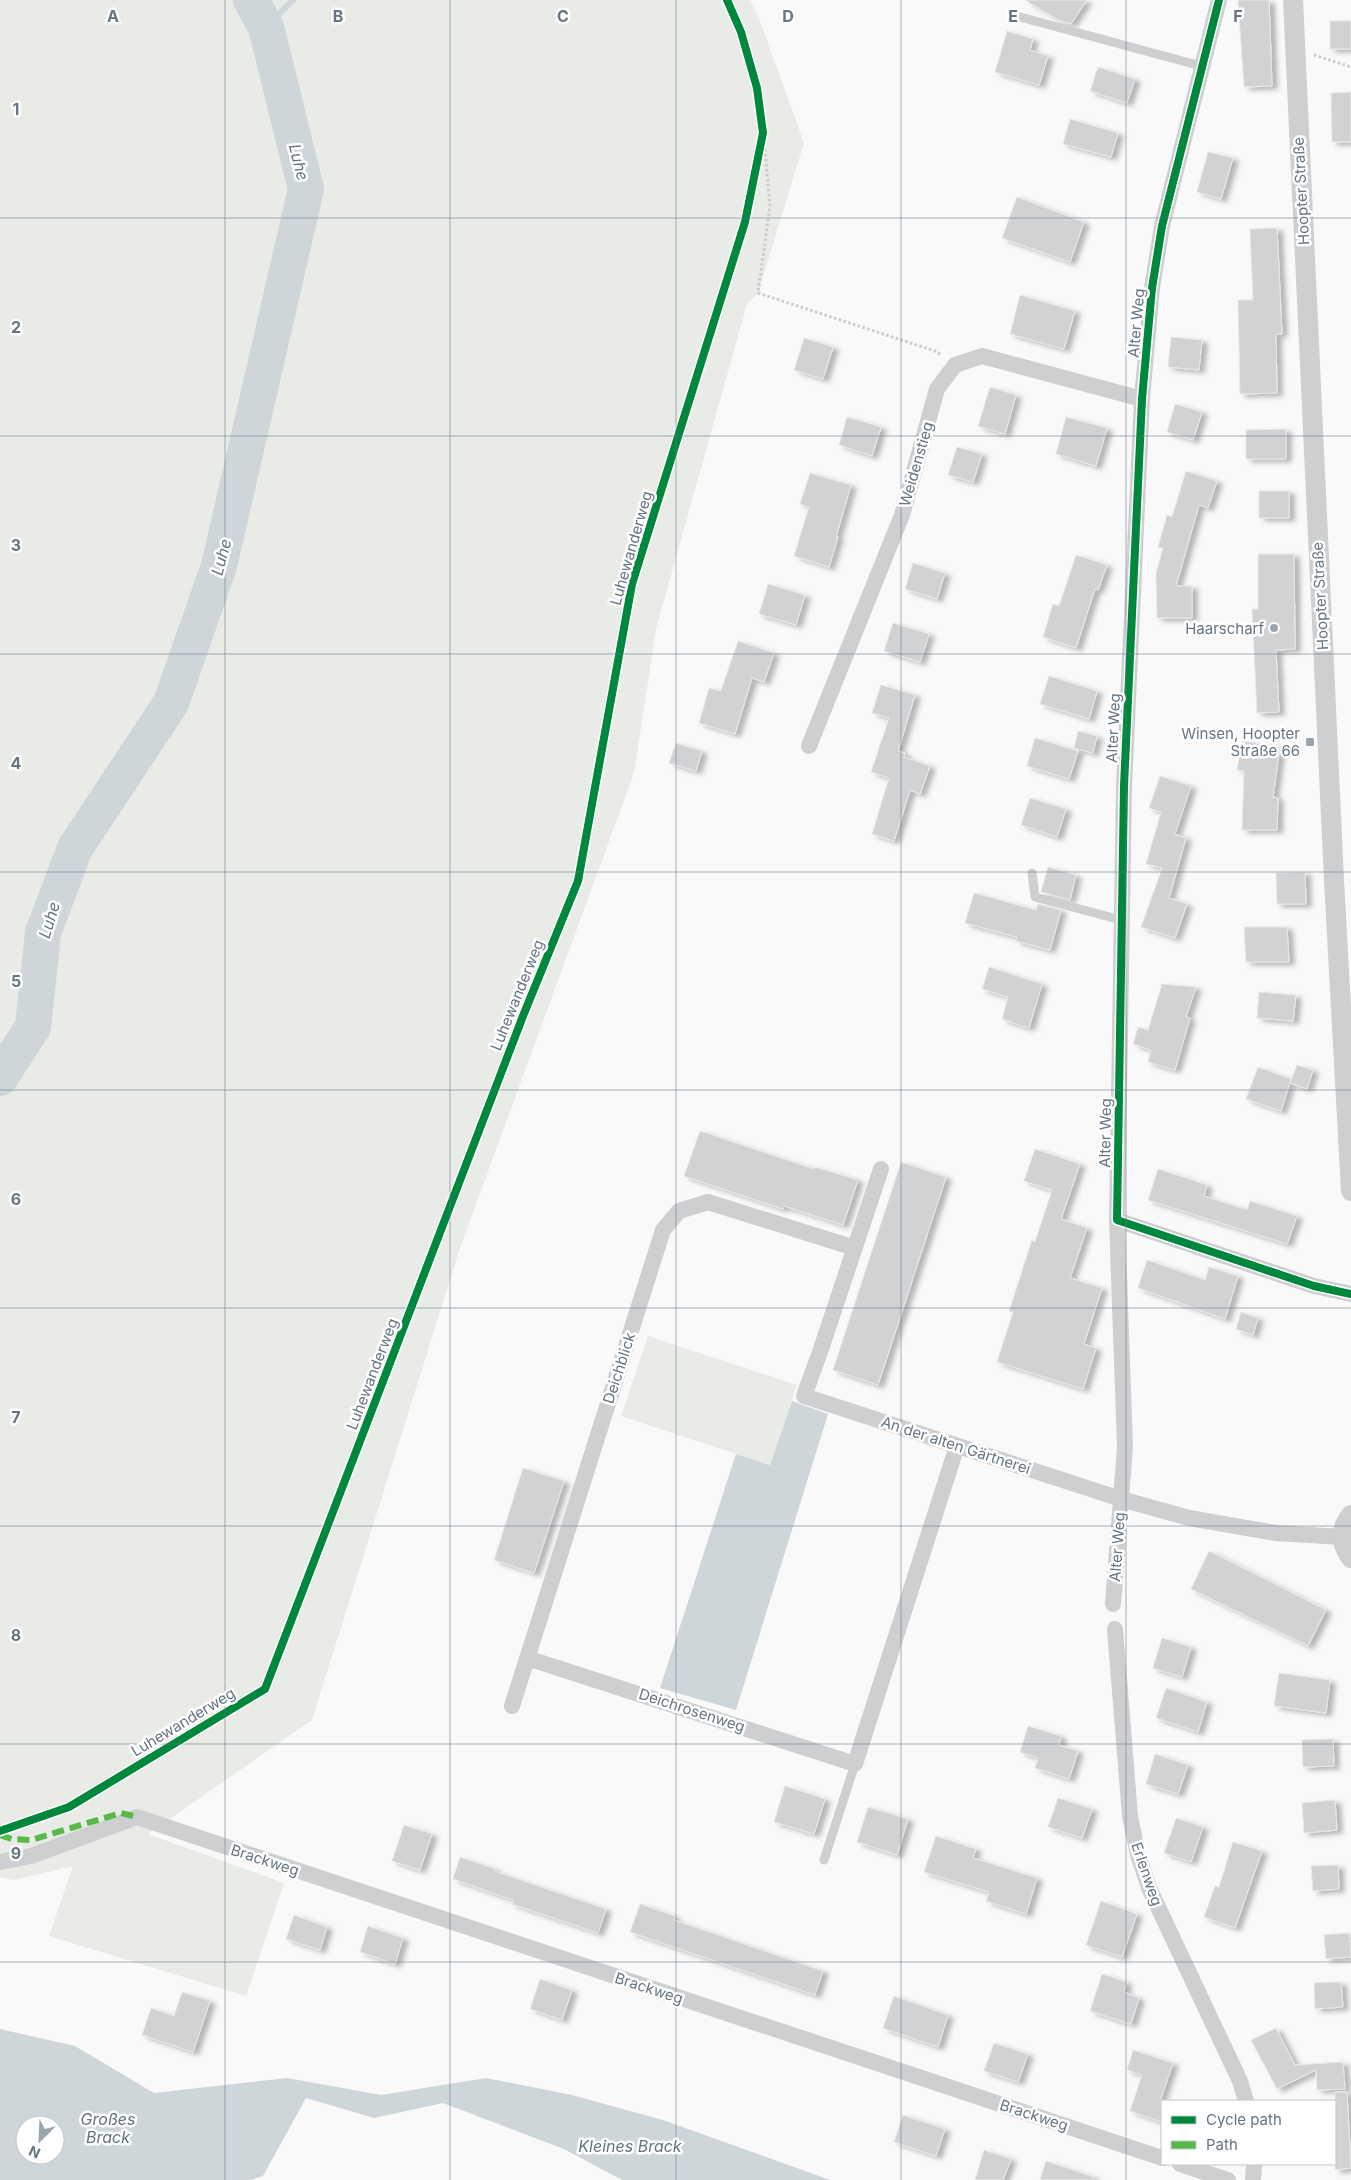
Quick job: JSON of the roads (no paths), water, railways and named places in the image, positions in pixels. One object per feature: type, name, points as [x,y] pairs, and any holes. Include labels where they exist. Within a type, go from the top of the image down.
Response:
[{"type":"street","name":"Alter Weg","points":[[1113,1604],[1125,1447],[1117,1220],[1124,786],[1142,399],[1152,288],[1162,226],[1219,0]]},
{"type":"street","name":"Hoopter Straße","points":[[1293,0],[1333,870],[1351,1191]]},
{"type":"street","name":"Weidenstieg","points":[[809,746],[902,515],[937,389],[955,365],[982,356],[1142,399]]},
{"type":"street","name":"An der alten Gärtnerei","points":[[881,1169],[804,1396],[1121,1499],[1189,1518],[1276,1533],[1342,1537]]},
{"type":"street","name":"Deichblick","points":[[512,1706],[663,1230],[679,1211],[708,1202],[855,1248]]},
{"type":"street","points":[[1117,1220],[1314,1286],[1351,1294]]},
{"type":"street","points":[[856,1764],[957,1446]]},
{"type":"street","points":[[1351,1515],[1344,1525],[1342,1537],[1344,1548],[1351,1558]]},
{"type":"street","name":"Erlenweg","points":[[1115,1629],[1130,1816],[1138,1855],[1150,1890],[1240,2081],[1246,2100]]},
{"type":"street","name":"Deichrosenweg","points":[[527,1658],[856,1764]]},
{"type":"street","name":"Brackweg","points":[[0,1862],[31,1856],[137,1817],[1161,2158]]},
{"type":"street","points":[[1183,2165],[1228,2180]]},
{"type":"street","points":[[1253,2180],[1254,2165]]},
{"type":"lane","points":[[1013,15],[1201,66]]},
{"type":"lane","points":[[1032,872],[1035,897],[1121,920]]},
{"type":"lane","points":[[824,1860],[856,1764]]},
{"type":"water","points":[[792,1401],[828,1414],[736,1710],[660,1688],[736,1454],[770,1465]]},
{"type":"water","name":"Großes Brack","points":[[0,2029],[75,2046],[154,2093],[287,2078],[381,2095],[486,2078],[572,2095],[663,2120],[830,2180],[622,2180],[564,2149],[443,2103],[374,2118],[306,2098],[263,2176],[251,2180],[0,2180]]},
{"type":"waterway","name":"Luhe","points":[[0,1078],[33,1027],[43,933],[75,848],[171,703],[219,566],[306,189],[266,27],[251,0]]},
{"type":"waterway","points":[[266,27],[293,0]]},
{"type":"place","name":"Haarscharf","points":[[1274,628]]},
{"type":"place","name":"Winsen, Hoopter Straße 66","points":[[1310,742]]},
{"type":"water label","name":"Kleines Brack","points":[[630,2146]]}]
